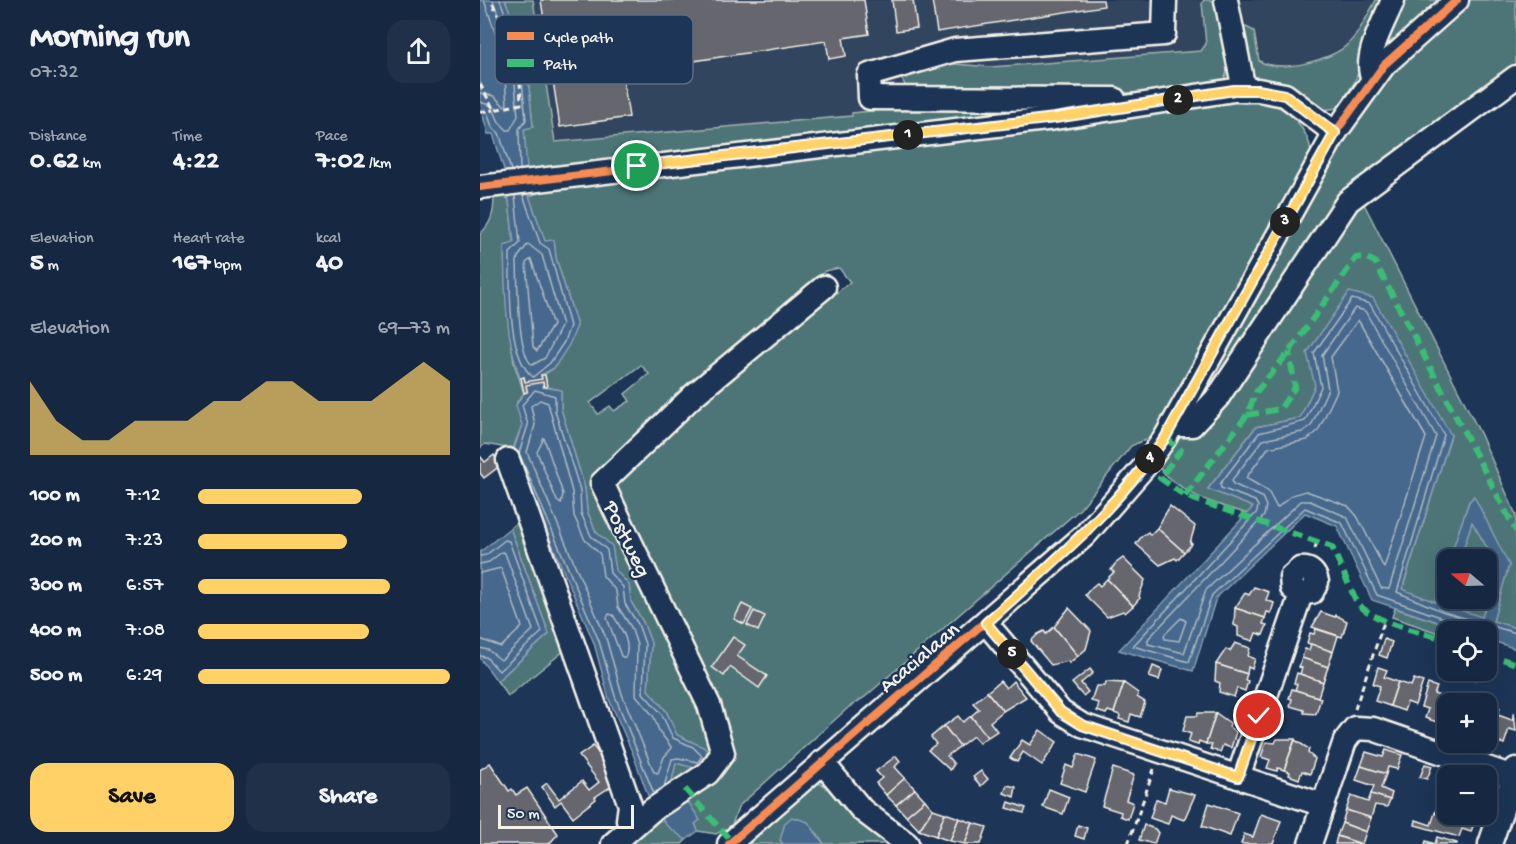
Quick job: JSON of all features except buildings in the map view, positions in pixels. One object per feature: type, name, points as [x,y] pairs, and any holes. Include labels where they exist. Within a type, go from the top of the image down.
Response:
[{"type":"street","points":[[1142,105],[1111,98],[870,98],[869,75],[955,50],[1164,34],[1165,0]]},
{"type":"street","points":[[1226,0],[1244,90]]},
{"type":"street","points":[[1373,79],[1369,68],[1371,57],[1393,0]]},
{"type":"street","name":"Acacialaan","points":[[732,843],[1084,535],[1145,466],[1172,425],[1335,133],[1384,65],[1457,0]]},
{"type":"street","points":[[1172,425],[1192,426],[1218,397],[1348,201],[1516,77]]},
{"type":"street","points":[[480,187],[1142,105],[1244,90],[1285,95],[1335,133]]},
{"type":"street","name":"Postweg","points":[[613,844],[652,810],[708,773],[723,753],[709,705],[602,483],[694,395],[824,287]]},
{"type":"street","points":[[508,460],[630,805],[628,820],[630,829]]},
{"type":"street","points":[[1238,777],[1300,594]]},
{"type":"street","points":[[986,623],[1061,712],[1082,725],[1323,805]]},
{"type":"street","points":[[1310,844],[1345,741],[1355,728],[1373,729],[1515,773],[1490,844]]},
{"type":"street","points":[[822,762],[862,810],[907,844]]},
{"type":"path","points":[[491,0],[498,15]]},
{"type":"path","points":[[480,84],[494,110]]},
{"type":"path","points":[[480,112],[521,104],[520,84]]},
{"type":"path","points":[[1315,549],[1317,541]]},
{"type":"path","points":[[1355,728],[1354,712],[1385,620]]},
{"type":"path","points":[[1128,844],[1161,751]]},
{"type":"shaded area","points":[[527,0],[1403,0],[1312,81],[554,151],[542,84],[693,84],[693,15],[530,15]]},
{"type":"green space","points":[[505,0],[533,0],[535,15],[511,15]]},
{"type":"green space","points":[[1204,0],[1215,0],[1217,4],[1228,69],[1224,80],[1147,93],[908,90],[900,76],[943,63],[991,67],[1201,51],[1206,44],[1202,3]]},
{"type":"green space","points":[[1376,0],[1387,0],[1354,83],[1338,108],[1323,110],[1252,78],[1236,30],[1246,27],[1254,31],[1259,61],[1280,66],[1305,63],[1330,56],[1348,44],[1360,29]]},
{"type":"green space","points":[[1402,0],[1443,0],[1380,56]]},
{"type":"green space","points":[[1467,0],[1516,0],[1516,69],[1348,194],[1221,381],[1189,413],[1317,182],[1380,81]]},
{"type":"green space","points":[[529,84],[546,84],[555,142],[852,116],[852,113],[881,110],[1082,105],[526,173],[524,129],[533,127]]},
{"type":"green space","points":[[1256,96],[1276,105],[1293,117],[1305,133],[1312,154],[1152,436],[1131,446],[1080,509],[865,697],[849,707],[739,806],[731,827],[716,834],[698,831],[695,824],[699,820],[684,802],[679,801],[729,756],[608,484],[734,375],[850,282],[839,268],[825,271],[688,391],[598,481],[704,707],[717,753],[670,788],[676,763],[684,765],[709,757],[705,748],[677,735],[666,711],[648,690],[651,643],[643,622],[631,602],[629,585],[616,571],[612,547],[596,532],[587,511],[585,489],[561,409],[561,390],[547,387],[545,374],[554,368],[577,326],[556,258],[554,240],[545,241],[529,196],[564,185]],"holes":[[[641,365],[649,374],[625,394],[630,401],[614,411],[610,406],[598,414],[590,403]]]},
{"type":"green space","points":[[494,196],[504,196],[509,200],[514,244],[504,247],[507,313],[514,363],[524,393],[517,402],[522,425],[513,449],[485,444],[480,448],[480,234],[492,217]]},
{"type":"green space","points":[[1360,196],[1481,435],[1516,515],[1516,628],[1493,621],[1509,565],[1469,502],[1453,549],[1437,549],[1435,602],[1402,590],[1451,435],[1315,386],[1300,418],[1256,427],[1208,489],[1253,507],[1248,514],[1198,497],[1166,476],[1156,465]]},
{"type":"green space","points":[[525,517],[570,646],[508,696],[497,681],[549,634],[510,528]]},
{"type":"green space","points":[[1472,521],[1488,549],[1463,549]]},
{"type":"green space","points":[[1395,608],[1437,622],[1437,633],[1392,617]]},
{"type":"green space","points":[[1456,609],[1485,609],[1482,618]]},
{"type":"green space","points":[[809,780],[832,788],[859,822],[887,844],[824,844],[816,832],[781,840],[783,844],[751,844],[750,840]]},
{"type":"green space","points":[[659,817],[686,840],[682,844],[624,844]]},
{"type":"water","points":[[480,0],[505,0],[511,15],[495,15],[495,84],[529,84],[533,127],[524,129],[529,196],[545,241],[554,240],[556,258],[577,326],[569,345],[554,368],[541,375],[543,387],[561,390],[561,409],[585,489],[587,511],[596,532],[612,546],[616,571],[629,585],[631,602],[643,622],[651,643],[648,690],[666,711],[677,735],[705,748],[709,757],[698,769],[676,763],[670,788],[679,801],[689,803],[700,820],[695,824],[698,831],[686,840],[666,825],[650,801],[609,699],[594,643],[513,452],[522,425],[516,405],[524,393],[528,392],[524,377],[520,378],[515,362],[507,313],[504,246],[514,243],[506,176],[493,134],[488,134],[482,112]]},
{"type":"water","points":[[1349,292],[1373,298],[1451,435],[1402,589],[1435,602],[1437,596],[1437,609],[1457,609],[1482,617],[1485,609],[1496,609],[1493,621],[1437,622],[1372,600],[1337,526],[1305,513],[1216,598],[1193,671],[1119,650],[1253,507],[1208,489],[1256,427],[1300,418],[1315,386],[1307,353]]},
{"type":"water","points":[[1474,496],[1509,565],[1497,607],[1497,549],[1488,549],[1472,522],[1463,549],[1453,549],[1469,502]]},
{"type":"water","points":[[510,528],[549,634],[497,681],[480,658],[480,552]]},
{"type":"water","points":[[1497,622],[1516,628],[1516,649],[1497,642]]},
{"type":"water","points":[[792,817],[808,822],[824,844],[783,844],[780,840],[785,823]]},
{"type":"marked path","points":[[1185,496],[1247,415],[1256,392],[1289,352],[1356,258],[1365,257],[1375,262],[1516,531]]},
{"type":"marked path","points":[[1247,415],[1280,409],[1295,387],[1289,352]]},
{"type":"marked path","points":[[1165,438],[1181,450],[1160,478],[1185,496],[1332,547],[1357,603],[1366,611],[1388,622],[1437,637]]},
{"type":"marked path","points":[[1497,657],[1516,664]]},
{"type":"marked path","points":[[685,789],[732,842]]},
{"type":"cycle path","points":[[729,844],[1085,535],[1145,466],[1165,438],[1335,133],[1384,65],[1457,0]]},
{"type":"cycle path","points":[[480,187],[1055,118],[1234,90],[1258,90],[1285,95],[1335,133]]},
{"type":"route","points":[[637,166],[1055,118],[1234,90],[1258,90],[1285,95],[1335,133],[1165,438],[1145,466],[1084,535],[986,623],[1061,712],[1082,725],[1238,777],[1259,716]]}]
